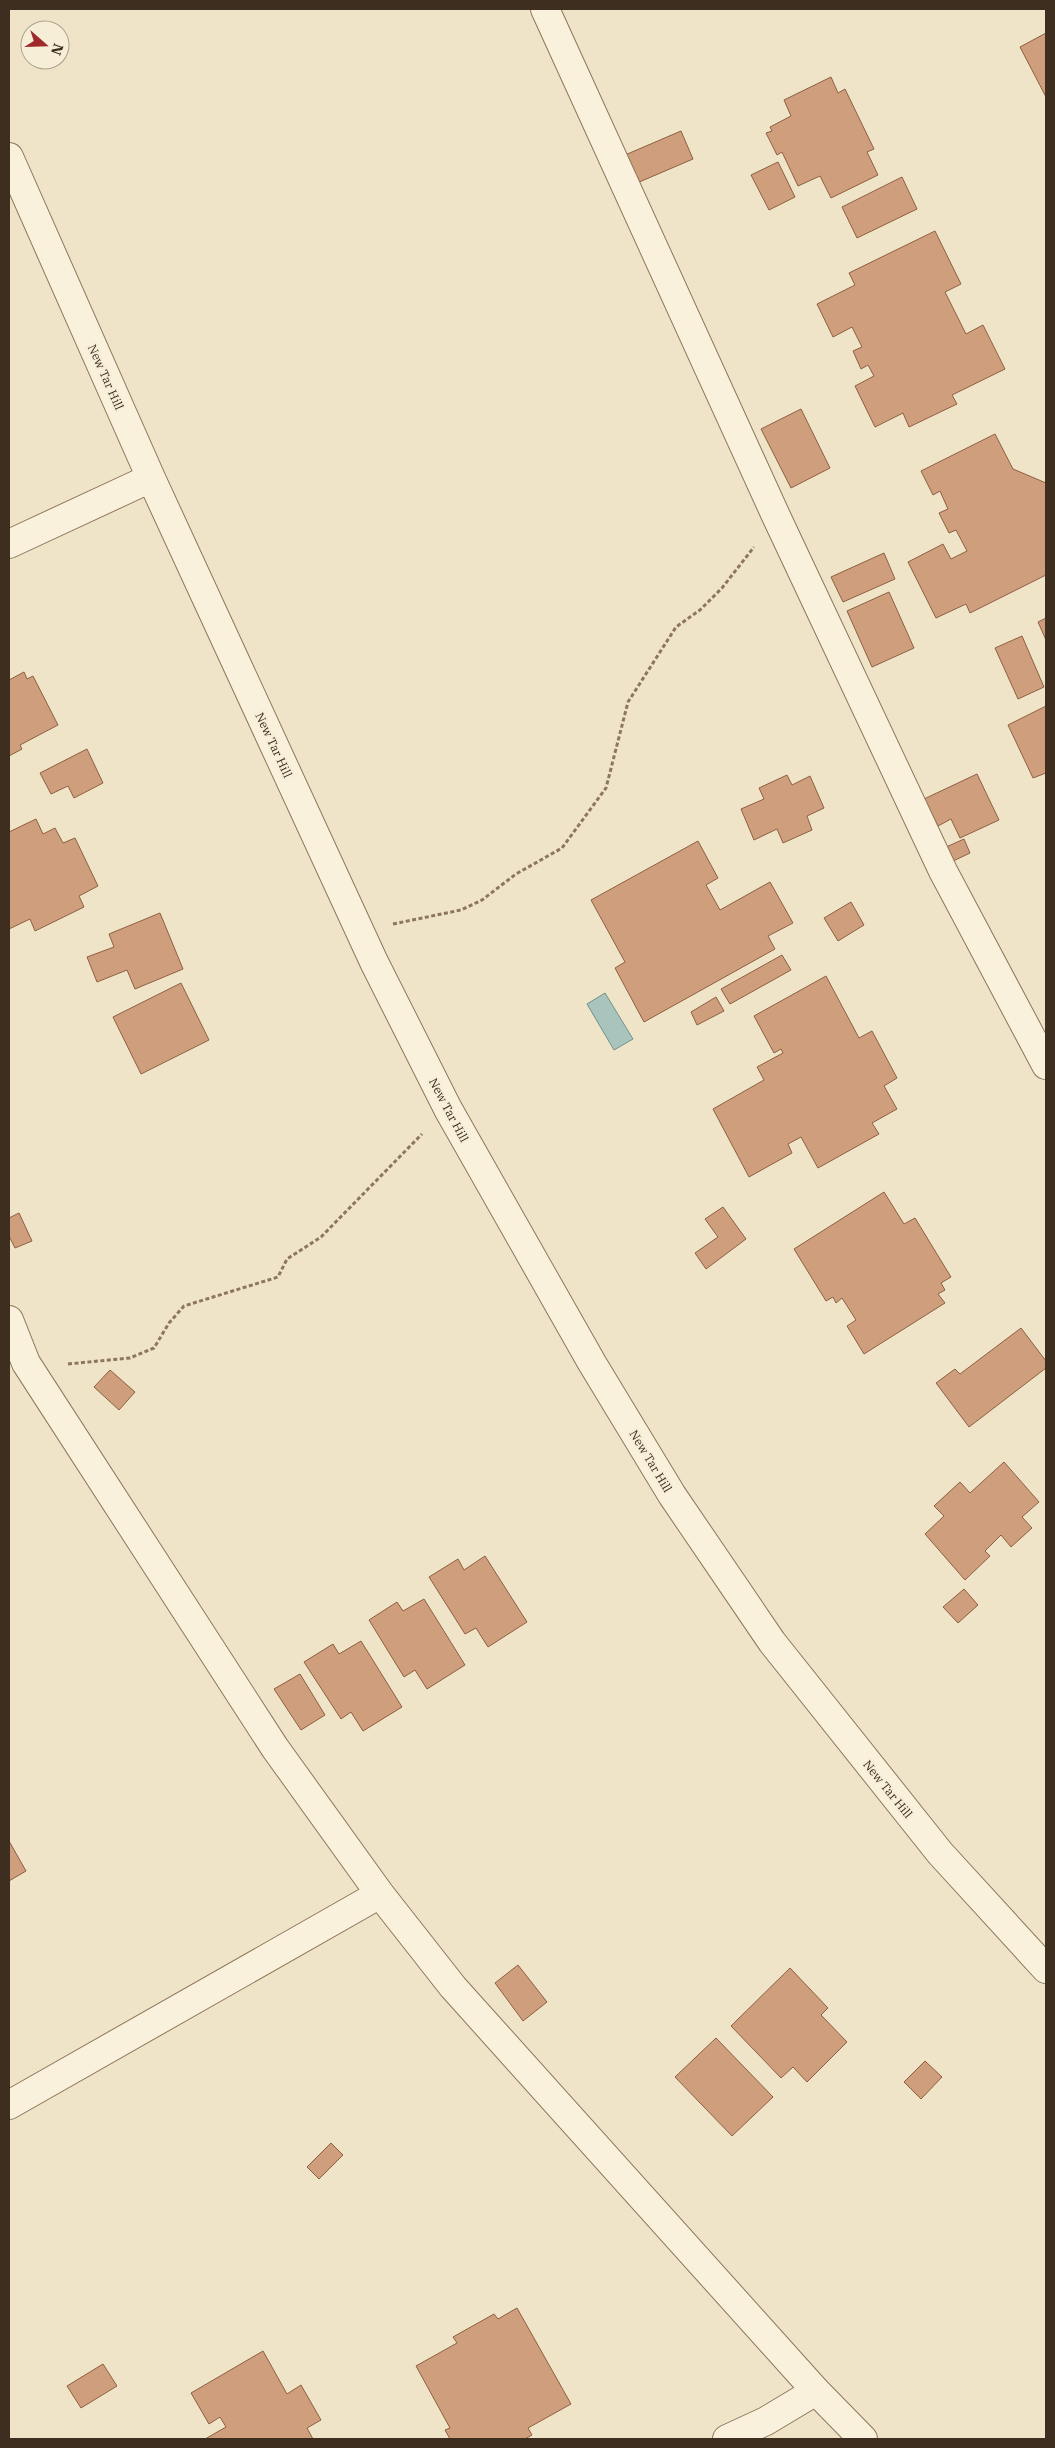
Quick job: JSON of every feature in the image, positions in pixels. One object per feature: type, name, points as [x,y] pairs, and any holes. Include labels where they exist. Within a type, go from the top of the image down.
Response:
[{"type":"street","points":[[545,9],[776,516],[943,871],[1046,1065]]},
{"type":"street","name":"New Tar Hill","points":[[9,157],[151,478],[374,962],[448,1109],[592,1363],[672,1495],[772,1642],[940,1853],[1046,1969]]},
{"type":"street","points":[[9,544],[151,478]]},
{"type":"street","points":[[9,1320],[17,1367],[275,1748],[380,1894],[454,1987],[816,2391],[863,2439]]},
{"type":"street","points":[[9,2105],[380,1894]]},
{"type":"street","points":[[727,2439],[766,2421],[816,2391]]},
{"type":"path","points":[[374,962],[379,939],[394,923],[461,910],[482,900],[516,874],[562,848],[606,788],[628,702],[676,627],[700,610],[722,588],[776,516]]},
{"type":"path","points":[[17,1367],[86,1364],[130,1358],[154,1348],[169,1323],[184,1306],[278,1277],[288,1259],[328,1232],[371,1184],[448,1109]]},
{"type":"water","points":[[605,993],[633,1039],[614,1050],[587,1004]]},
{"type":"building","points":[[1046,33],[1046,97],[1020,47]]},
{"type":"building","points":[[831,77],[838,93],[845,89],[874,149],[867,152],[878,175],[831,198],[820,176],[798,186],[782,152],[777,155],[766,133],[772,131],[770,127],[791,116],[784,100]]},
{"type":"building","points":[[681,131],[693,159],[637,183],[625,155]]},
{"type":"building","points":[[778,162],[795,197],[769,210],[751,175]]},
{"type":"building","points":[[902,177],[917,209],[857,238],[842,207]]},
{"type":"building","points":[[935,231],[961,284],[945,292],[966,334],[983,325],[1005,369],[952,395],[957,404],[909,427],[903,413],[875,427],[855,386],[874,376],[868,365],[861,369],[853,351],[862,347],[852,327],[833,337],[817,304],[855,285],[849,273]]},
{"type":"building","points":[[801,409],[830,468],[791,488],[761,429]]},
{"type":"building","points":[[995,434],[1013,469],[1046,483],[1046,575],[970,613],[966,604],[936,618],[908,562],[943,544],[951,559],[967,551],[956,530],[949,533],[939,513],[948,509],[940,491],[933,495],[921,471]]},
{"type":"building","points":[[884,553],[895,579],[843,602],[831,577]]},
{"type":"building","points":[[889,592],[914,648],[872,667],[847,611]]},
{"type":"building","points":[[1046,618],[1046,640],[1038,622]]},
{"type":"building","points":[[1022,636],[1044,687],[1018,699],[995,648]]},
{"type":"building","points":[[24,672],[27,679],[33,676],[58,725],[20,745],[22,749],[9,756],[9,680]]},
{"type":"building","points":[[1046,706],[1046,773],[1033,778],[1008,725]]},
{"type":"building","points":[[87,749],[103,783],[74,798],[68,786],[51,794],[40,773]]},
{"type":"building","points":[[977,774],[999,820],[960,838],[951,819],[938,826],[924,799]]},
{"type":"building","points":[[787,775],[792,785],[810,776],[824,808],[807,816],[812,830],[783,843],[777,829],[754,840],[741,809],[764,799],[759,788]]},
{"type":"building","points":[[36,819],[43,834],[55,828],[63,843],[75,838],[98,886],[79,896],[84,907],[35,931],[30,919],[9,929],[9,832]]},
{"type":"building","points":[[964,839],[970,853],[951,862],[944,848]]},
{"type":"building","points":[[698,841],[718,878],[706,885],[720,910],[770,882],[793,923],[768,936],[775,949],[644,1022],[615,968],[625,962],[591,900]]},
{"type":"building","points":[[851,902],[864,925],[838,941],[824,918]]},
{"type":"building","points":[[160,913],[183,969],[135,989],[127,970],[97,982],[87,957],[114,947],[109,934]]},
{"type":"building","points":[[782,955],[791,970],[730,1004],[721,989]]},
{"type":"building","points":[[826,976],[859,1038],[872,1031],[897,1078],[884,1086],[897,1109],[872,1123],[879,1134],[818,1168],[801,1137],[788,1144],[792,1153],[749,1177],[713,1109],[764,1080],[757,1067],[783,1053],[781,1049],[774,1053],[754,1016]]},
{"type":"building","points":[[181,983],[209,1040],[141,1074],[113,1017]]},
{"type":"building","points":[[716,997],[724,1011],[697,1025],[691,1012]]},
{"type":"building","points":[[884,1192],[904,1224],[915,1218],[951,1277],[941,1283],[945,1290],[938,1294],[945,1303],[864,1354],[847,1326],[856,1320],[842,1298],[836,1303],[833,1297],[826,1301],[794,1249]]},
{"type":"building","points":[[723,1207],[746,1239],[706,1269],[695,1253],[718,1237],[705,1219]]},
{"type":"building","points":[[19,1213],[32,1241],[15,1248],[9,1236],[9,1218]]},
{"type":"building","points":[[1021,1328],[1046,1361],[1046,1368],[969,1427],[936,1383],[955,1369],[960,1374]]},
{"type":"building","points":[[110,1370],[135,1392],[119,1410],[94,1387]]},
{"type":"building","points":[[1004,1462],[1039,1502],[1022,1517],[1032,1528],[1011,1547],[1001,1535],[985,1551],[990,1556],[965,1580],[925,1534],[944,1516],[934,1506],[960,1482],[970,1493]]},
{"type":"building","points":[[485,1556],[527,1622],[488,1647],[476,1628],[465,1634],[429,1577],[458,1559],[464,1570]]},
{"type":"building","points":[[964,1589],[978,1605],[958,1623],[943,1607]]},
{"type":"building","points":[[424,1599],[465,1665],[427,1689],[415,1670],[404,1677],[369,1620],[397,1602],[403,1611]]},
{"type":"building","points":[[361,1641],[402,1707],[363,1731],[351,1712],[341,1719],[304,1662],[333,1644],[339,1654]]},
{"type":"building","points":[[300,1674],[325,1715],[301,1730],[274,1689]]},
{"type":"building","points":[[9,1841],[26,1871],[9,1881]]},
{"type":"building","points":[[518,1965],[547,2002],[523,2021],[495,1983]]},
{"type":"building","points":[[790,1968],[828,2008],[821,2015],[847,2042],[807,2082],[793,2067],[781,2078],[731,2026]]},
{"type":"building","points":[[716,2038],[773,2097],[732,2136],[675,2077]]},
{"type":"building","points":[[925,2061],[942,2077],[921,2099],[904,2082]]},
{"type":"building","points":[[331,2143],[343,2155],[319,2179],[307,2167]]},
{"type":"building","points":[[517,2308],[571,2404],[528,2428],[532,2435],[525,2439],[450,2439],[445,2430],[450,2428],[416,2366],[457,2343],[453,2337],[494,2314],[498,2319]]},
{"type":"building","points":[[263,2351],[287,2394],[301,2385],[321,2420],[307,2428],[313,2439],[205,2439],[226,2427],[220,2417],[209,2424],[191,2393]]},
{"type":"building","points":[[103,2364],[117,2386],[81,2408],[67,2386]]}]
